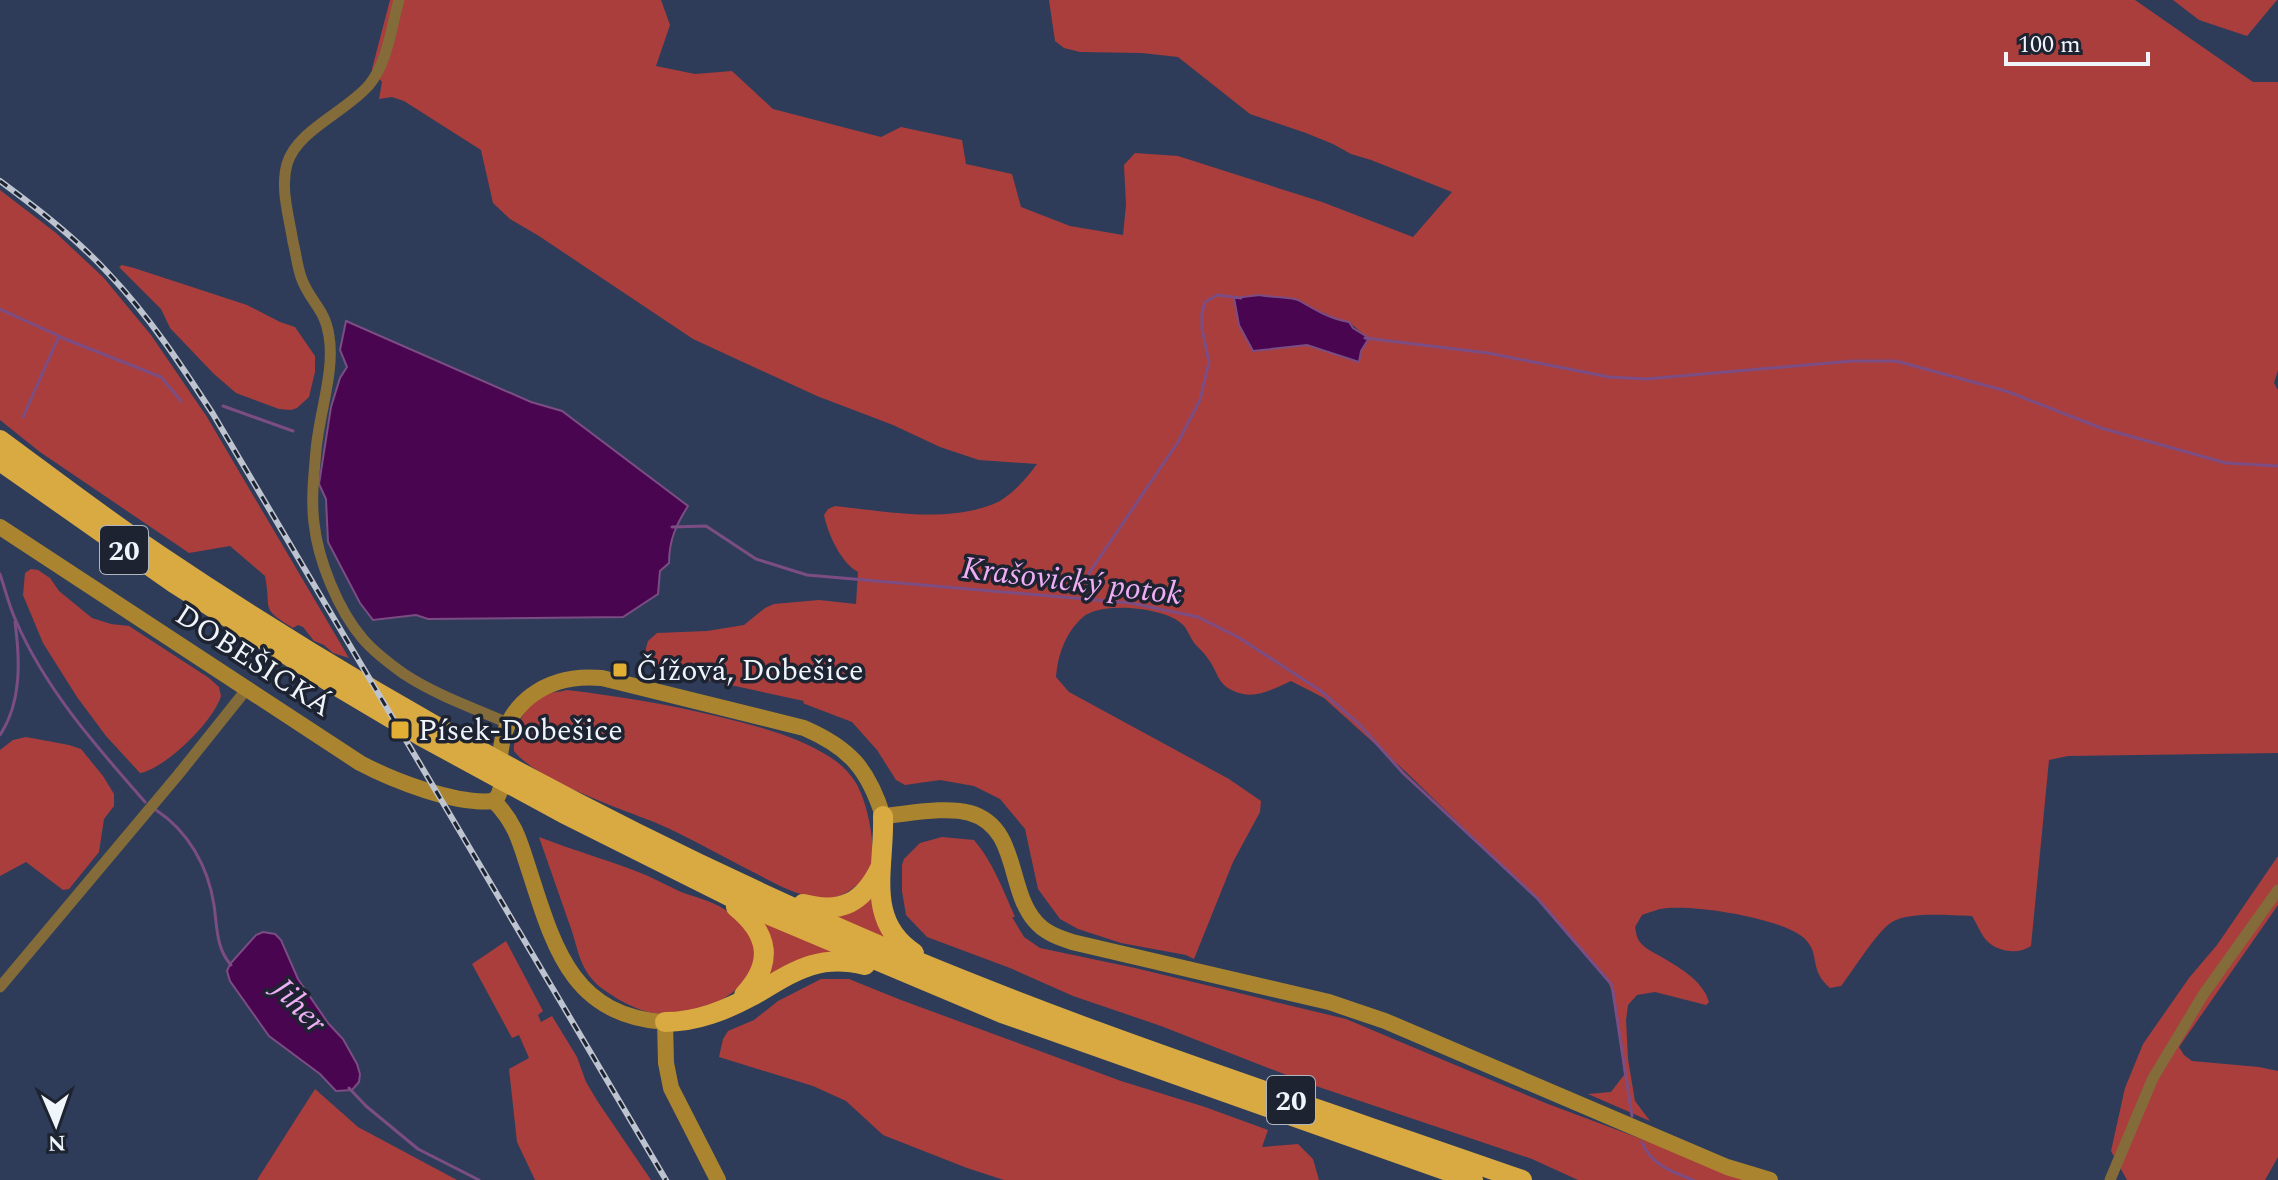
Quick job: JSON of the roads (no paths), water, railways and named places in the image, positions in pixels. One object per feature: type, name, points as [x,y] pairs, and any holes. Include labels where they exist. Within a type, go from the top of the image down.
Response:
[{"type":"highway","name":"20","points":[[5,452],[104,536],[243,618],[421,736],[827,923],[1017,1019],[1473,1180]]},
{"type":"highway","name":"20","points":[[562,803],[755,909],[932,976],[1076,1023],[1522,1180]]},
{"type":"highway","points":[[883,816],[884,841],[880,868],[885,920],[900,944],[932,976]]},
{"type":"highway","points":[[758,891],[817,907],[840,907],[866,891],[880,868]]},
{"type":"highway","points":[[710,887],[749,918],[763,944],[760,974],[732,1006]]},
{"type":"highway","points":[[665,1022],[698,1019],[732,1006],[793,972],[830,960],[932,976]]},
{"type":"street","points":[[399,0],[382,63],[371,82],[359,96],[299,142],[288,160],[284,175],[284,193],[300,276],[326,317],[330,339],[330,361],[317,443],[314,523],[319,550],[332,587],[347,618],[364,640],[382,657],[435,692],[508,723]]},
{"type":"street","name":"DOBEŠICKÁ","points":[[0,527],[360,763],[383,775],[450,796],[494,801]]},
{"type":"street","points":[[718,1180],[671,1088],[666,1063],[665,1022],[632,1017],[613,1009],[593,997],[576,980],[556,949],[515,828],[494,801],[502,790],[499,771],[501,744],[508,723],[531,695],[562,680],[582,676],[602,678],[804,728],[830,740],[847,754],[864,773],[883,816],[953,811],[970,813],[986,820],[1008,851],[1023,901],[1033,920],[1049,934],[1329,1002],[1385,1021],[1727,1167],[1770,1180]]},
{"type":"street","points":[[0,987],[246,690]]},
{"type":"street","points":[[2110,1180],[2153,1078],[2203,995],[2278,890]]},
{"type":"water","points":[[1260,295],[1296,299],[1349,322],[1369,338],[1359,362],[1307,345],[1253,351],[1239,325],[1234,298]]},
{"type":"water","points":[[346,321],[531,402],[562,411],[688,506],[674,533],[669,563],[660,571],[658,594],[623,617],[428,619],[416,615],[373,620],[360,603],[328,542],[326,499],[319,484],[331,407],[340,378],[347,367],[340,350]]},
{"type":"water","points":[[263,932],[275,934],[281,940],[298,979],[343,1039],[360,1074],[359,1082],[352,1090],[336,1091],[320,1074],[269,1036],[230,981],[227,971],[230,964],[256,935]]},
{"type":"waterway","points":[[1084,598],[1089,573],[1178,442],[1200,400],[1209,362],[1202,329],[1205,302],[1217,295],[1241,298]]},
{"type":"waterway","name":"Jiher","points":[[0,309],[59,336],[23,417]]},
{"type":"waterway","name":"Krašovický potok","points":[[60,337],[161,377],[181,401]]},
{"type":"waterway","points":[[1365,338],[1488,353],[1609,377],[1646,379],[1852,361],[1896,361],[2006,391],[2101,428],[2226,463],[2278,466]]},
{"type":"waterway","name":"Krašovický potok","points":[[223,406],[293,431]]},
{"type":"waterway","name":"Krašovický potok","points":[[672,527],[706,526],[756,559],[807,575],[1131,603],[1198,617],[1238,637],[1321,691],[1360,725],[1403,773],[1538,899],[1612,985],[1632,1116]]},
{"type":"waterway","name":"Jiher","points":[[0,574],[14,615],[42,671],[91,738],[145,802]]},
{"type":"waterway","points":[[0,735],[12,709],[18,680],[15,622]]},
{"type":"waterway","name":"Jiher","points":[[156,810],[178,828],[201,863],[211,891],[220,944],[231,965]]},
{"type":"waterway","name":"Jiher","points":[[349,1088],[418,1149],[479,1180]]},
{"type":"waterway","name":"Krašovický potok","points":[[1642,1142],[1657,1162],[1693,1180]]},
{"type":"railway","points":[[0,181],[97,261],[138,307],[189,377],[666,1180]]},
{"type":"place","name":"Čížová, Dobešice","points":[[620,670]]},
{"type":"place","name":"Písek-Dobešice","points":[[400,730]]}]
